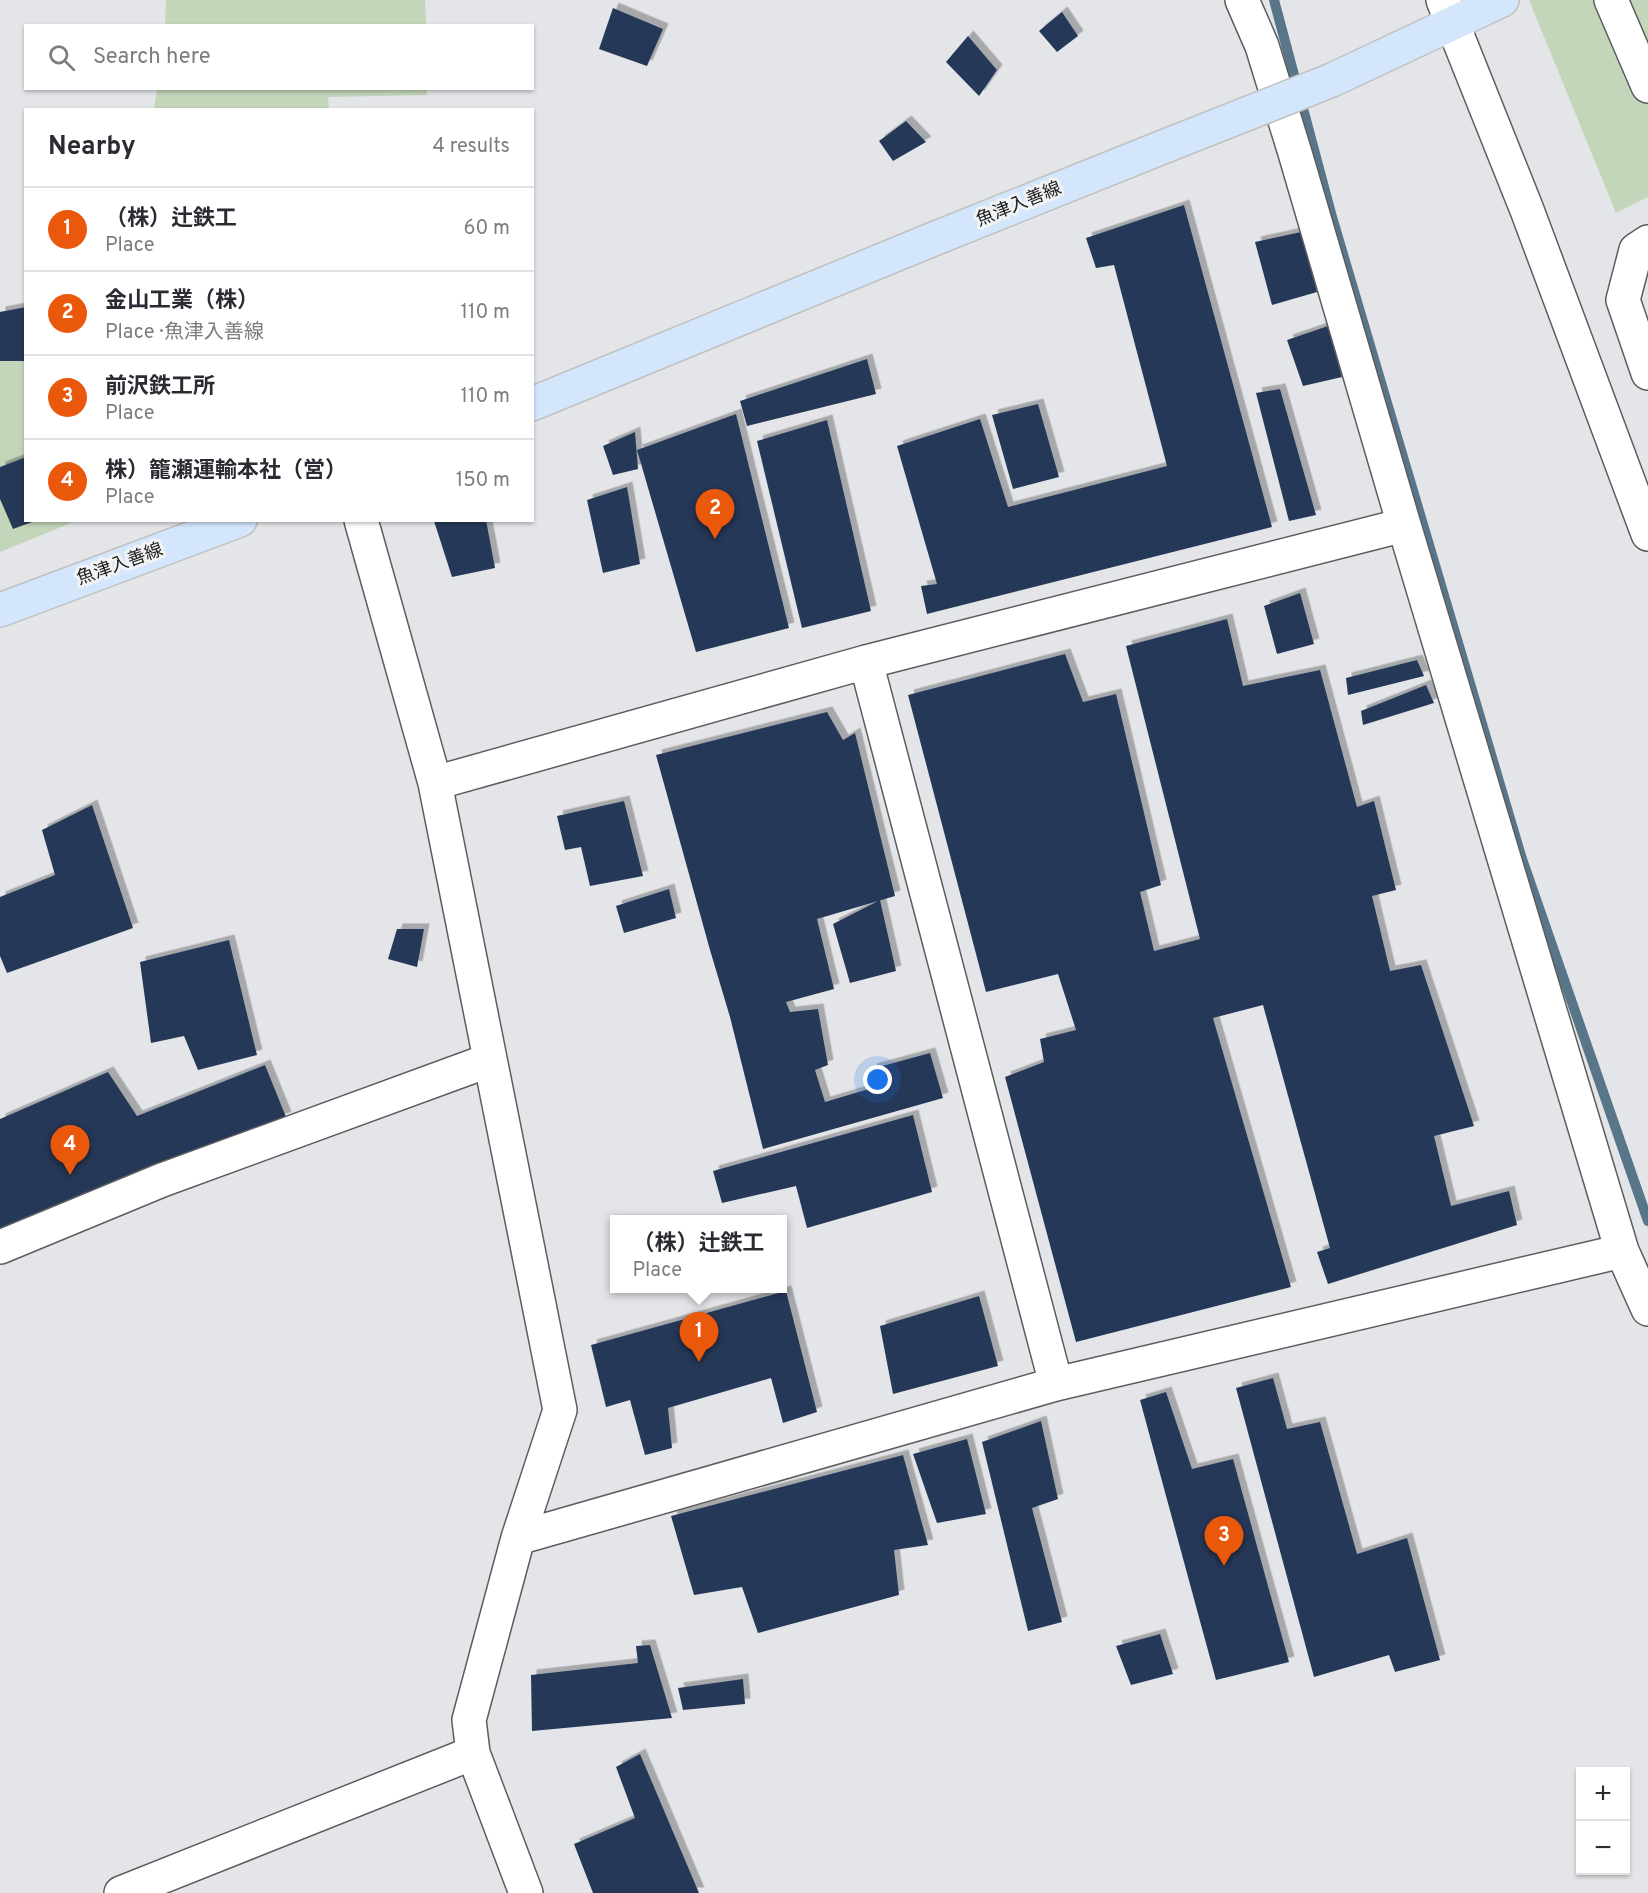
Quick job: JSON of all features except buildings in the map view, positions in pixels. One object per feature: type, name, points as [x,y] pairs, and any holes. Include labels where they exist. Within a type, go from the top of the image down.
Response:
[{"type":"main road","name":"魚津入善線","points":[[534,403],[936,238],[1332,80],[1448,12],[1502,0]]},
{"type":"main road","name":"魚津入善線","points":[[0,610],[235,522]]},
{"type":"street","points":[[1242,0],[1262,46],[1295,153],[1622,1251],[1648,1310]]},
{"type":"street","points":[[1611,0],[1648,86]]},
{"type":"street","points":[[1448,12],[1527,210],[1648,534]]},
{"type":"street","points":[[1648,242],[1636,250],[1623,300],[1648,374]]},
{"type":"street","points":[[362,522],[435,783],[560,1410],[518,1538],[469,1720],[473,1753],[526,1893]]},
{"type":"street","points":[[435,783],[866,662],[1404,525]]},
{"type":"street","points":[[866,662],[1056,1384]]},
{"type":"street","points":[[0,1247],[162,1180],[490,1060]]},
{"type":"street","points":[[518,1538],[1056,1384],[1622,1251]]},
{"type":"street","points":[[121,1893],[473,1753]]},
{"type":"green space","points":[[166,0],[425,0],[426,24],[165,24]]},
{"type":"green space","points":[[1529,0],[1648,0],[1648,197],[1616,213]]},
{"type":"green space","points":[[157,90],[427,90],[427,95],[328,97],[329,108],[154,108]]},
{"type":"green space","points":[[24,310],[24,522],[74,522],[0,552],[0,311]]},
{"type":"waterway","points":[[1274,0],[1332,217],[1522,859],[1648,1221]]},
{"type":"place","name":"金山工業（株）","points":[[715,539]]},
{"type":"place","name":"株）籠瀬運輸本社（営）","points":[[70,1175]]},
{"type":"place","name":"（株）辻鉄工","points":[[699,1362]]},
{"type":"place","name":"前沢鉄工所","points":[[1224,1566]]}]
